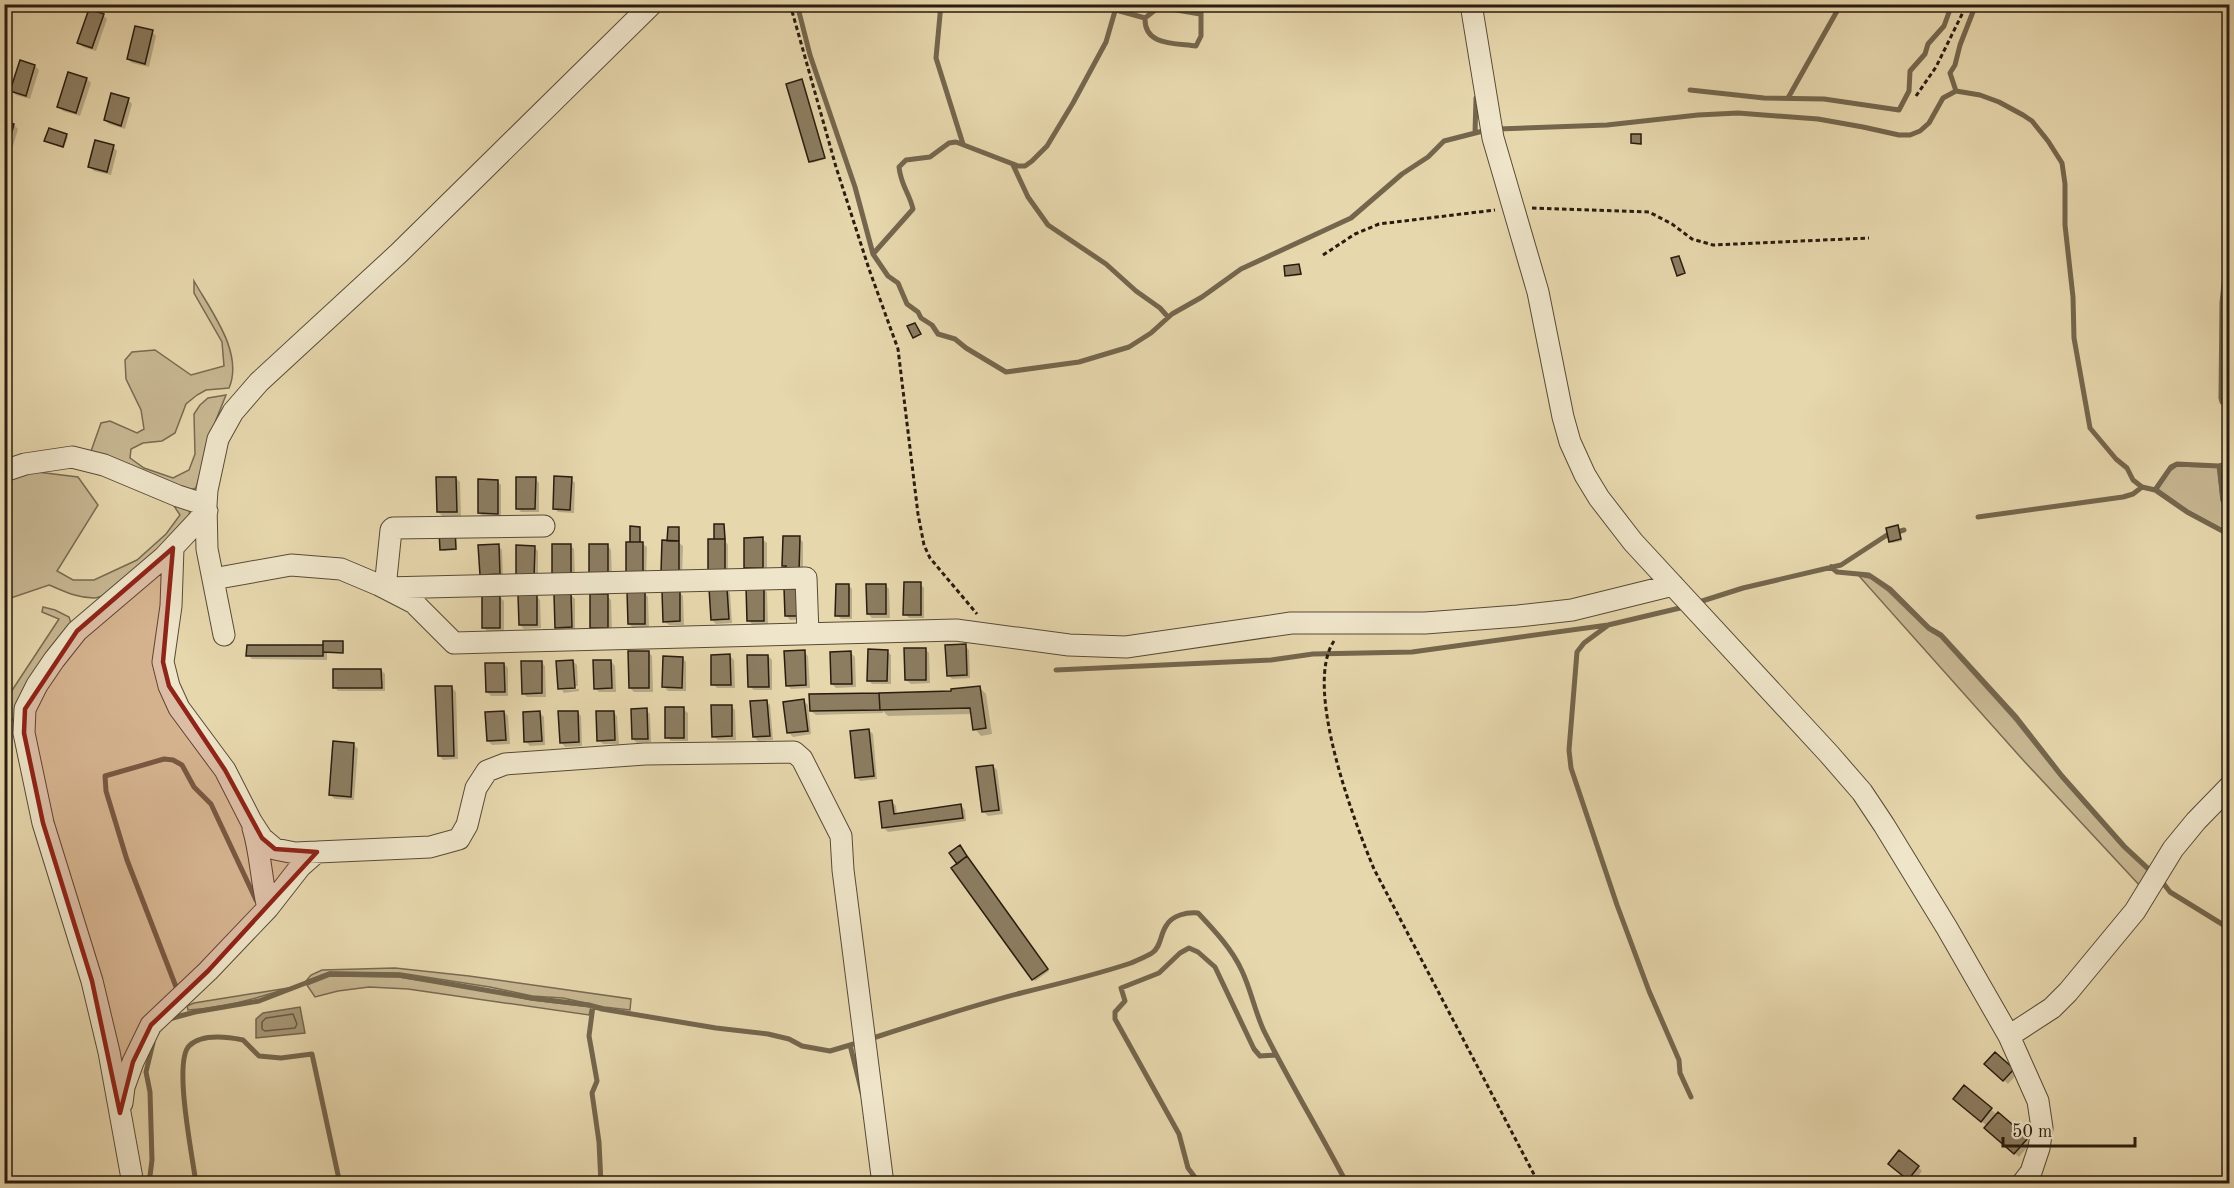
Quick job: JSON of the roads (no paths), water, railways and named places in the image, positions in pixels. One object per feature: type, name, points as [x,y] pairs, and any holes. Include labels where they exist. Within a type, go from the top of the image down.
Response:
[{"type":"street","points":[[224,635],[207,549],[207,490],[218,439],[233,412],[259,382],[399,253],[652,4]]},
{"type":"street","points":[[1471,4],[1489,119],[1538,292],[1560,406],[1570,442],[1599,498],[1633,542],[1862,792],[1947,928],[2009,1036],[2038,1101],[2042,1128],[2031,1172],[2022,1184]]},
{"type":"street","points":[[4,471],[25,464],[72,458],[104,465],[207,508]]},
{"type":"street","points":[[133,1184],[109,1052],[92,981],[44,824],[24,733],[25,709],[54,660],[77,631],[172,548],[207,508]]},
{"type":"street","points":[[385,588],[393,528],[544,526]]},
{"type":"street","points":[[172,548],[171,606],[164,662],[169,686],[179,708],[225,770],[262,838],[275,849],[295,853],[430,847],[459,839],[467,825],[476,788],[487,771],[505,764],[645,754],[794,752],[802,759],[841,836],[843,870],[883,1184]]},
{"type":"street","points":[[213,579],[291,565],[341,569],[414,603],[454,643],[956,630],[1068,645],[1126,647],[1290,623],[1425,623],[1572,610],[1673,585]]},
{"type":"street","points":[[385,588],[806,578],[808,633]]},
{"type":"street","points":[[2009,1036],[2052,1008],[2068,992],[2134,911],[2173,849],[2229,786]]},
{"type":"street","points":[[251,821],[260,850],[261,880],[268,908]]},
{"type":"street","points":[[120,1113],[124,1087],[151,1025],[208,971],[268,908],[300,867],[317,852]]},
{"type":"water","points":[[300,1007],[305,1033],[256,1038],[256,1019],[263,1013]]},
{"type":"waterway","points":[[797,4],[810,55],[855,187],[873,254],[888,276],[898,283],[907,304],[932,325],[938,334],[955,339],[1006,372],[1079,362],[1129,347],[1151,333],[1172,314],[1202,297],[1241,269],[1351,218],[1402,174],[1428,157],[1444,141],[1483,131]]},
{"type":"waterway","points":[[941,4],[936,58],[963,144]]},
{"type":"waterway","points":[[873,254],[913,209],[901,179],[899,167],[906,160],[930,157],[949,143],[956,142],[1018,166],[1025,166],[1047,146],[1106,42],[1117,4]]},
{"type":"waterway","points":[[1116,10],[1145,18],[1146,27],[1155,38],[1170,43],[1196,46],[1201,36],[1201,4]]},
{"type":"waterway","points":[[1788,98],[1841,4]]},
{"type":"waterway","points":[[1690,90],[1764,98],[1824,99],[1899,110],[1909,91],[1910,71],[1925,54],[1928,44],[1944,26],[1952,4]]},
{"type":"waterway","points":[[1956,91],[1950,73],[1955,65],[1976,4]]},
{"type":"waterway","points":[[1145,18],[1159,7],[1200,14]]},
{"type":"waterway","points":[[1498,129],[1607,125],[1738,113],[1818,119],[1899,135],[1910,135],[1920,131],[1929,123],[1943,98],[1956,91],[1980,95],[2023,115],[2032,121],[2062,163],[2065,184],[2065,225],[2073,297],[2074,338],[2090,428],[2116,459],[2127,468],[2133,480],[2142,487],[2155,490],[2187,512],[2230,535]]},
{"type":"waterway","points":[[1475,133],[1476,98]]},
{"type":"waterway","points":[[1013,165],[1028,197],[1048,225],[1106,264],[1168,317]]},
{"type":"waterway","points":[[2230,227],[2222,303],[2221,398],[2222,402],[2230,408]]},
{"type":"waterway","points":[[2155,490],[2171,467],[2177,464],[2219,466],[2230,463]]},
{"type":"waterway","points":[[2219,466],[2223,499],[2230,516]]},
{"type":"waterway","points":[[1978,517],[2123,497],[2133,494],[2142,487]]},
{"type":"waterway","points":[[1699,602],[1743,588],[1841,565],[1887,535],[1904,530]]},
{"type":"waterway","points":[[1831,567],[1837,572],[1869,575],[1890,589],[1929,628],[1941,635],[2016,717],[2062,776],[2124,846],[2153,873]]},
{"type":"waterway","points":[[1056,670],[1271,660],[1313,654],[1412,652],[1608,625],[1680,608]]},
{"type":"waterway","points":[[1607,626],[1584,643],[1577,652],[1569,750],[1571,768],[1617,905],[1649,991],[1679,1060],[1680,1073],[1691,1097]]},
{"type":"waterway","points":[[178,992],[127,860],[106,791],[105,776],[164,759],[173,760],[182,765],[194,787],[211,804],[256,900]]},
{"type":"waterway","points":[[2160,879],[2170,892],[2230,929]]},
{"type":"waterway","points":[[873,1038],[984,1003],[1131,963],[1155,950],[1164,929],[1172,919],[1185,914],[1198,913],[1222,940],[1238,963],[1264,1031],[1347,1184]]},
{"type":"waterway","points":[[1200,1184],[1188,1168],[1179,1134],[1115,1019],[1115,1012],[1125,1001],[1121,988],[1159,973],[1180,953],[1189,948],[1198,952],[1215,967],[1254,1049],[1260,1056],[1276,1055]]},
{"type":"waterway","points":[[169,1019],[259,1001],[329,974],[398,975],[531,998],[589,1005],[716,1028],[768,1034],[789,1039],[802,1046],[830,1051],[857,1043]]},
{"type":"waterway","points":[[593,1006],[589,1036],[597,1081],[592,1093],[599,1142],[601,1184]]},
{"type":"waterway","points":[[196,1184],[183,1090],[183,1071],[189,1046],[201,1039],[215,1037],[243,1040],[259,1056],[281,1058],[312,1054],[340,1184]]},
{"type":"waterway","points":[[149,1184],[152,1160],[150,1092],[146,1072],[153,1043]]},
{"type":"waterway","points":[[850,1045],[862,1093]]}]
